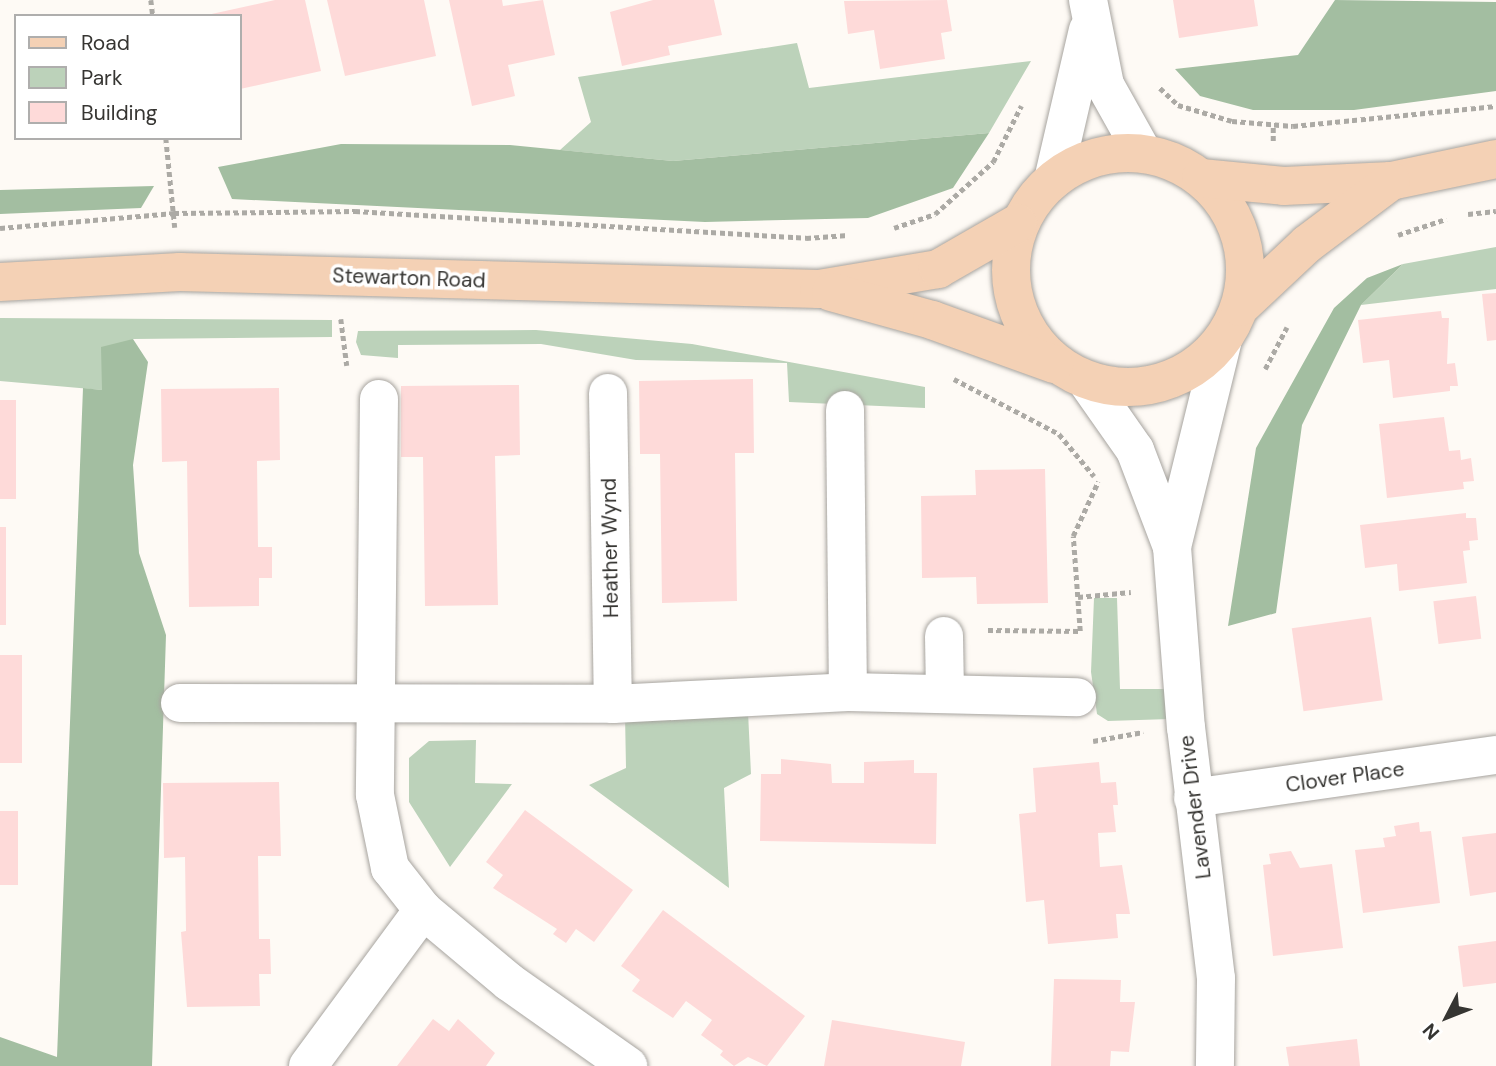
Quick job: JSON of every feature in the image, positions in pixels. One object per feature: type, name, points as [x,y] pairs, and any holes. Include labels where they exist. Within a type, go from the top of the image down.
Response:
[{"type":"main road","name":"Stewarton Road","points":[[0,282],[180,272],[819,289],[939,269],[1018,223],[1053,180],[1073,165],[1112,153],[1143,153],[1174,162],[1201,178],[1223,200],[1240,234],[1246,271],[1232,324]]},
{"type":"main road","name":"Stewarton Road","points":[[1201,178],[1284,186],[1391,181],[1496,159]]},
{"type":"main road","name":"Stewarton Road","points":[[819,289],[932,320],[1054,365],[1088,383],[1126,389],[1164,384],[1197,367],[1232,324],[1307,244],[1391,181]]},
{"type":"main road","name":"Stewarton Road","points":[[1018,223],[1009,263],[1012,301],[1054,365]]},
{"type":"street","points":[[1089,12],[1115,103],[1143,153]]},
{"type":"street","points":[[1053,180],[1089,12]]},
{"type":"street","name":"Lavender Drive","points":[[1171,547],[1232,324]]},
{"type":"street","name":"Lavender Drive","points":[[1088,383],[1135,450],[1171,547],[1186,727],[1216,978],[1215,1066]]},
{"type":"street","name":"Heather Wynd","points":[[608,393],[613,704]]},
{"type":"street","points":[[379,399],[378,828],[390,868],[423,910],[509,982],[628,1066]]},
{"type":"street","points":[[845,410],[848,692]]},
{"type":"street","points":[[944,636],[945,694]]},
{"type":"street","points":[[180,702],[613,704],[848,692],[1077,697]]},
{"type":"street","name":"Clover Place","points":[[1194,798],[1496,755]]},
{"type":"street","points":[[308,1066],[423,910]]},
{"type":"path","points":[[1115,103],[1153,81],[1178,104],[1232,121],[1293,126],[1496,106]]},
{"type":"path","points":[[889,230],[935,214],[993,162],[1026,96],[1069,109]]},
{"type":"path","points":[[0,228],[174,213],[355,211],[806,237],[853,235]]},
{"type":"path","points":[[1464,215],[1496,211]]},
{"type":"path","points":[[1390,237],[1453,216]]},
{"type":"path","points":[[1262,377],[1293,317]]},
{"type":"path","points":[[946,374],[1059,434],[1098,481],[1104,494]]},
{"type":"path","points":[[944,636],[952,629],[1080,631],[1073,536],[1098,481]]},
{"type":"path","points":[[1078,597],[1135,592],[1133,580]]},
{"type":"path","points":[[1077,697],[1086,742],[1186,727]]},
{"type":"green space","points":[[1335,0],[1496,2],[1496,91],[1354,110],[1253,110],[1200,96],[1175,69],[1298,55]]},
{"type":"green space","points":[[797,43],[809,88],[1031,61],[989,133],[673,161],[560,150],[591,122],[578,77]]},
{"type":"green space","points":[[989,133],[953,188],[868,218],[705,222],[232,199],[218,167],[341,144],[510,145],[673,161]]},
{"type":"green space","points":[[154,186],[141,208],[0,214],[0,190]]},
{"type":"green space","points":[[1496,247],[1496,289],[1361,305],[1403,264]]},
{"type":"green space","points":[[1403,264],[1361,305],[1302,425],[1276,613],[1228,626],[1256,448],[1334,308],[1367,278]]},
{"type":"green space","points":[[0,318],[332,320],[332,337],[133,339],[102,390],[0,381]]},
{"type":"green space","points":[[536,330],[692,344],[925,387],[925,408],[789,402],[787,363],[636,360],[541,344],[398,345],[398,358],[361,355],[356,342],[358,331]]},
{"type":"green space","points":[[133,339],[148,362],[133,465],[139,553],[166,635],[152,1066],[0,1066],[0,1037],[57,1057],[83,388],[102,390],[101,347]]},
{"type":"green space","points":[[1094,598],[1117,598],[1120,689],[1167,689],[1170,719],[1108,721],[1097,714],[1091,672]]},
{"type":"green space","points":[[748,712],[751,774],[724,788],[729,888],[589,785],[626,768],[625,715]]},
{"type":"green space","points":[[476,740],[475,783],[512,784],[450,867],[409,802],[409,758],[429,741]]},
{"type":"building","points":[[275,0],[305,0],[321,71],[242,89],[242,14],[212,14]]},
{"type":"building","points":[[327,0],[424,0],[436,56],[345,76]]},
{"type":"building","points":[[449,0],[502,0],[503,6],[543,0],[555,55],[508,65],[515,96],[472,106]]},
{"type":"building","points":[[653,0],[714,0],[722,35],[668,46],[670,55],[622,66],[610,12]]},
{"type":"building","points":[[947,0],[952,31],[941,33],[945,59],[880,69],[874,30],[848,34],[844,1]]},
{"type":"building","points":[[1173,0],[1254,0],[1258,26],[1179,38]]},
{"type":"building","points":[[1496,293],[1496,340],[1487,341],[1482,294]]},
{"type":"building","points":[[1441,311],[1442,318],[1449,318],[1447,364],[1455,363],[1458,386],[1450,386],[1450,391],[1393,398],[1389,360],[1363,363],[1358,320]]},
{"type":"building","points":[[753,379],[754,453],[735,453],[737,601],[662,603],[660,454],[640,454],[639,381]]},
{"type":"building","points":[[519,385],[520,455],[495,456],[498,605],[425,606],[423,457],[401,457],[401,386]]},
{"type":"building","points":[[279,388],[280,460],[257,461],[258,547],[272,547],[272,578],[259,578],[259,606],[189,607],[187,461],[162,462],[161,389]]},
{"type":"building","points":[[0,400],[16,400],[16,499],[0,499]]},
{"type":"building","points":[[1444,417],[1449,451],[1460,450],[1461,460],[1471,458],[1474,481],[1463,482],[1464,489],[1387,498],[1379,424]]},
{"type":"building","points":[[1045,469],[1048,603],[977,604],[976,577],[922,578],[921,496],[976,495],[975,470]]},
{"type":"building","points":[[1466,513],[1466,518],[1476,518],[1478,540],[1469,541],[1470,550],[1463,551],[1467,583],[1399,591],[1397,564],[1365,568],[1360,525]]},
{"type":"building","points":[[0,527],[6,527],[6,625],[0,625]]},
{"type":"building","points":[[1476,596],[1481,639],[1439,644],[1433,601]]},
{"type":"building","points":[[1371,617],[1383,700],[1303,711],[1292,628]]},
{"type":"building","points":[[0,655],[22,655],[22,763],[0,763]]},
{"type":"building","points":[[781,759],[831,764],[832,783],[864,783],[864,762],[914,760],[914,773],[937,773],[936,844],[760,841],[761,774],[781,774]]},
{"type":"building","points":[[1099,762],[1101,783],[1116,782],[1118,805],[1113,805],[1116,832],[1098,833],[1100,867],[1122,865],[1130,914],[1116,914],[1118,938],[1048,944],[1044,900],[1026,902],[1019,814],[1036,812],[1033,768]]},
{"type":"building","points":[[279,782],[281,856],[258,856],[259,939],[270,939],[271,974],[259,974],[260,1006],[187,1007],[181,932],[186,931],[185,857],[164,858],[163,783]]},
{"type":"building","points":[[525,810],[633,890],[594,942],[576,929],[566,943],[553,934],[557,929],[493,888],[503,875],[486,862]]},
{"type":"building","points":[[0,811],[18,811],[18,885],[0,885]]},
{"type":"building","points":[[1419,822],[1420,832],[1431,831],[1440,903],[1363,913],[1355,850],[1385,847],[1383,838],[1396,836],[1394,826]]},
{"type":"building","points":[[1496,833],[1496,892],[1470,896],[1462,837]]},
{"type":"building","points":[[1291,851],[1300,868],[1332,864],[1343,948],[1273,956],[1263,865],[1271,864],[1269,854]]},
{"type":"building","points":[[663,910],[805,1016],[767,1066],[748,1057],[734,1066],[720,1055],[723,1051],[701,1035],[712,1020],[686,1001],[673,1018],[632,991],[640,980],[621,966]]},
{"type":"building","points":[[1496,941],[1496,983],[1463,987],[1458,946]]},
{"type":"building","points":[[1054,979],[1121,980],[1120,1002],[1135,1002],[1129,1052],[1111,1051],[1110,1066],[1051,1066]]},
{"type":"building","points":[[433,1019],[449,1031],[458,1019],[495,1053],[486,1066],[397,1066]]},
{"type":"building","points":[[832,1020],[965,1042],[961,1066],[824,1066]]},
{"type":"building","points":[[1357,1039],[1360,1066],[1289,1066],[1286,1047]]}]
